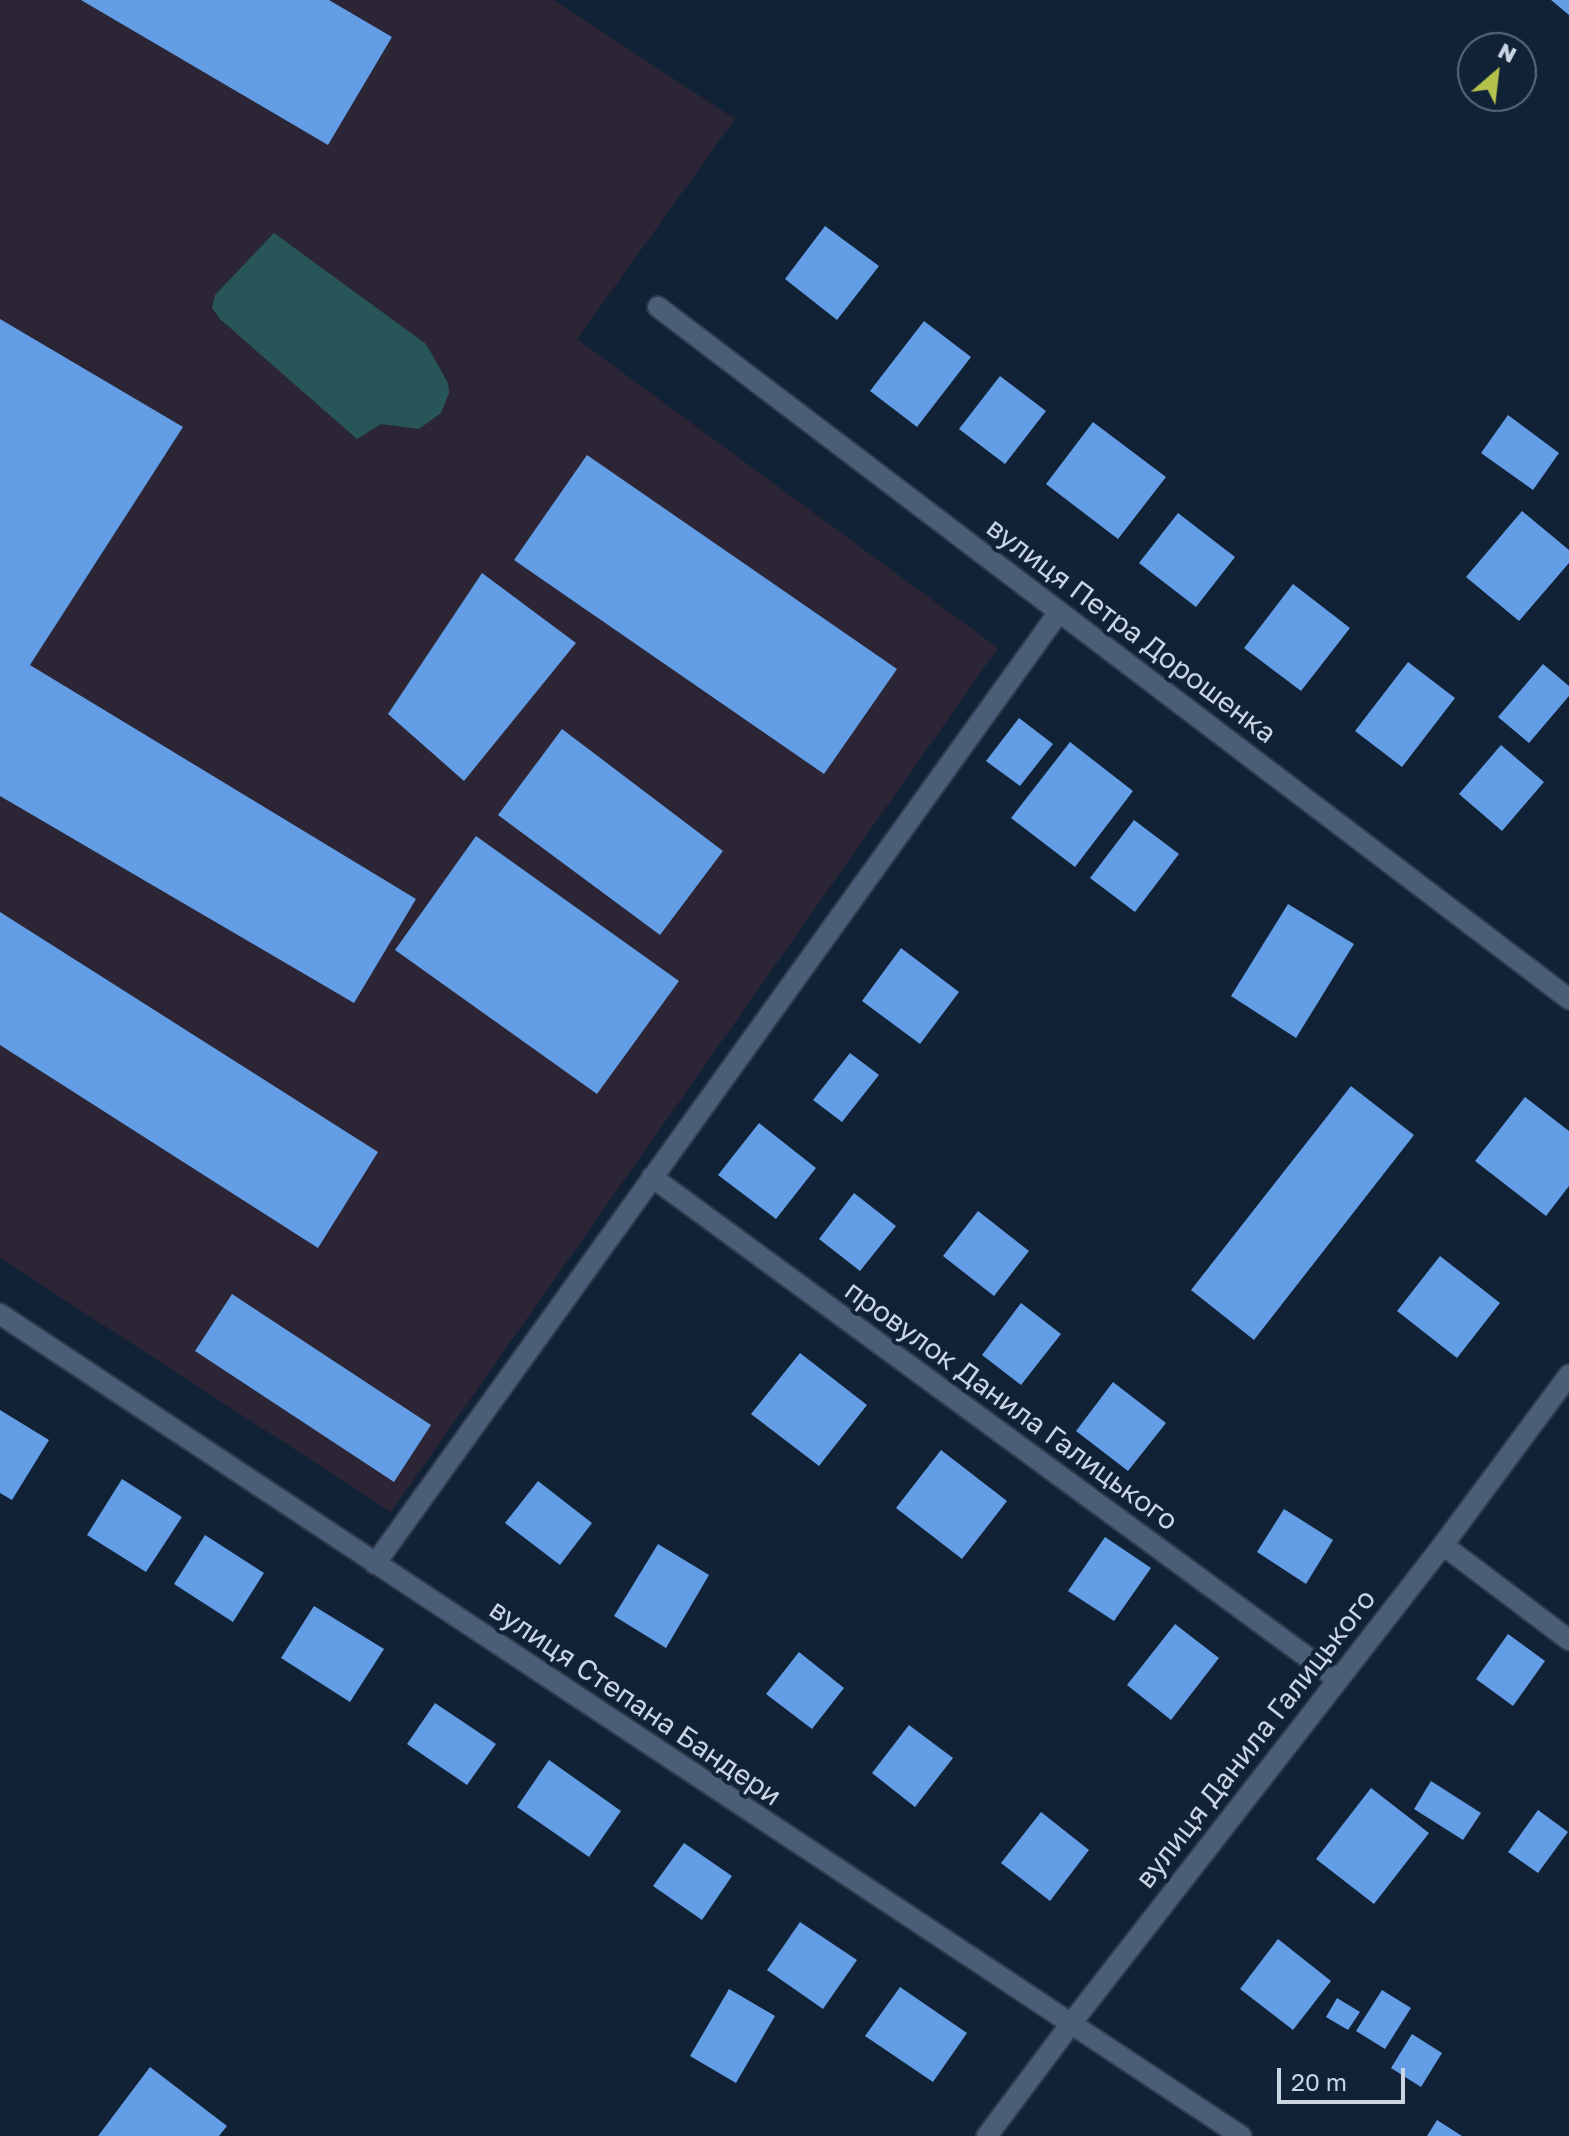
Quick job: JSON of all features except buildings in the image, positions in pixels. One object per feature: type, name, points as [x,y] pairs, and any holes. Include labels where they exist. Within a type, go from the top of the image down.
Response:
[{"type":"street","name":"вулиця Петра Дорошенка","points":[[658,307],[1569,999]]},
{"type":"street","points":[[375,1564],[1059,612]]},
{"type":"street","name":"провулок Данила Галицького","points":[[652,1177],[1337,1679]]},
{"type":"street","name":"вулиця Степана Бандери","points":[[0,1314],[1241,2136]]},
{"type":"street","name":"вулиця Данила Галицького","points":[[987,2136],[1443,1545],[1569,1375]]},
{"type":"street","points":[[1443,1545],[1569,1640]]},
{"type":"shaded area","points":[[0,0],[554,0],[735,119],[577,339],[998,648],[391,1512],[0,1258]]},
{"type":"shaded area","points":[[274,233],[426,344],[448,383],[449,393],[441,413],[419,429],[381,424],[357,439],[220,319],[212,308],[215,295]]}]
